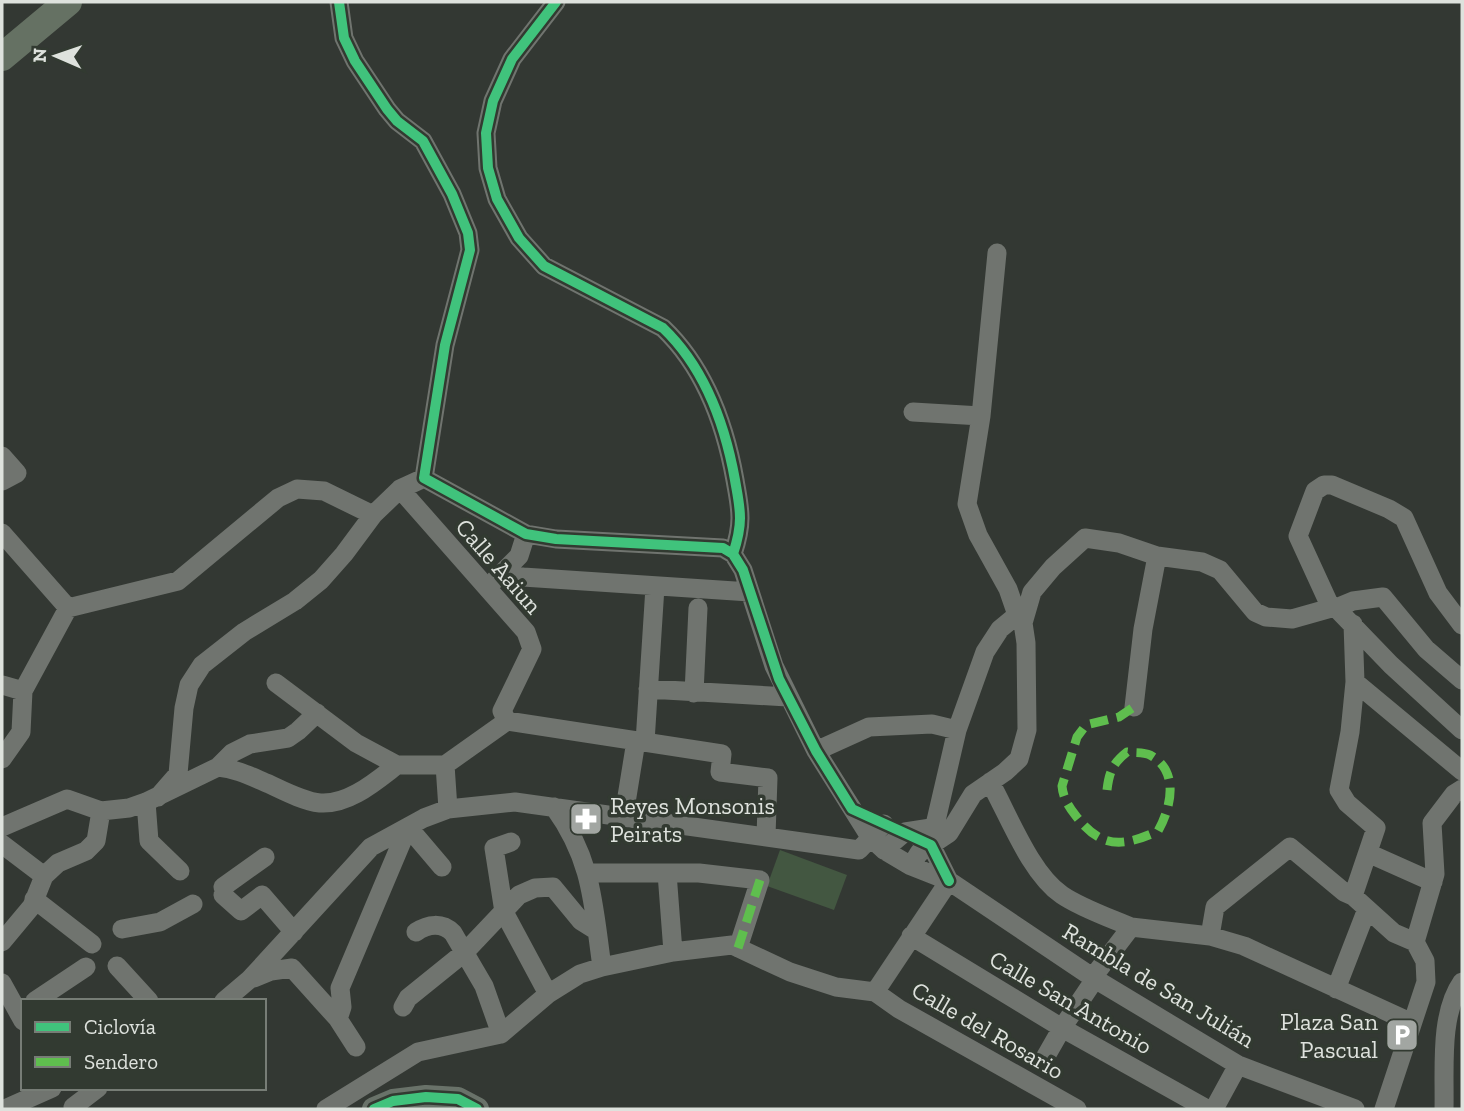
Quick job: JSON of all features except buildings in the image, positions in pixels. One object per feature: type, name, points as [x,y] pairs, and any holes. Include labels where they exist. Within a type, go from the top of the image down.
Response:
[{"type":"highway","points":[[2,36],[41,2]]},
{"type":"highway","points":[[2,57],[68,2]]},
{"type":"main road","points":[[374,1109],[410,1097],[459,1106]]},
{"type":"main road","points":[[391,1109],[401,1109]]},
{"type":"street","points":[[339,2],[344,37],[355,61],[397,121],[423,141],[438,166],[468,233],[471,250],[445,345],[424,478]]},
{"type":"street","points":[[424,478],[526,534],[723,548],[733,554],[739,535],[740,514],[732,468],[714,403],[698,371],[678,342],[663,328],[544,266],[519,238],[497,199],[488,168],[486,134],[493,101],[512,60],[556,2]]},
{"type":"street","points":[[911,866],[919,853],[949,833],[973,794],[1019,759],[1027,730],[1026,643],[1020,619],[1008,589],[978,535],[967,504],[981,416],[997,253]]},
{"type":"street","points":[[913,412],[981,416]]},
{"type":"street","points":[[2,456],[17,473],[2,481]]},
{"type":"street","points":[[180,872],[149,841],[152,800],[178,774],[184,708],[189,685],[202,666],[244,632],[295,601],[321,580],[373,515],[400,489],[424,478]]},
{"type":"street","points":[[1462,625],[1438,593],[1404,518],[1371,500],[1332,485],[1324,485],[1315,491],[1298,536],[1334,608],[1462,730]]},
{"type":"street","points":[[2,760],[21,732],[23,691],[68,608],[178,581],[278,498],[297,489],[324,491],[373,515]]},
{"type":"street","name":"Calle Aaiun","points":[[400,489],[526,632],[533,649],[502,711],[507,721]]},
{"type":"street","points":[[2,533],[68,608]]},
{"type":"street","points":[[486,588],[519,556],[526,534]]},
{"type":"street","points":[[905,832],[935,825],[957,730],[985,652],[1000,628],[1020,619],[1032,592],[1053,567],[1085,538],[1119,543],[1157,556],[1202,562],[1220,570],[1255,612],[1266,617],[1292,619],[1353,601],[1382,597],[1426,649],[1462,680]]},
{"type":"street","name":"Rambla de San Julián","points":[[733,554],[743,570],[774,666],[788,697],[816,751],[852,809],[879,837],[911,866],[949,881],[1094,978],[1238,1065],[1342,1107]]},
{"type":"street","points":[[1134,707],[1143,629],[1157,556]]},
{"type":"street","points":[[503,573],[523,578],[750,592]]},
{"type":"street","points":[[624,815],[648,689],[655,587]]},
{"type":"street","points":[[694,693],[698,608]]},
{"type":"street","points":[[1336,989],[1360,903],[1367,853],[1376,828],[1347,803],[1339,790],[1350,732],[1355,682],[1353,624]]},
{"type":"street","points":[[1355,682],[1462,771]]},
{"type":"street","points":[[276,683],[356,743],[397,765],[445,765],[507,721],[722,754],[720,772],[768,778],[766,836]]},
{"type":"street","points":[[2,685],[23,691]]},
{"type":"street","points":[[648,689],[788,697]]},
{"type":"street","points":[[2,827],[67,799],[101,811],[152,800],[218,767],[232,753],[250,744],[288,737],[299,731],[317,713]]},
{"type":"street","points":[[816,751],[869,727],[932,724],[957,730]]},
{"type":"street","points":[[218,767],[234,769],[291,794],[320,803],[364,790],[397,765]]},
{"type":"street","points":[[445,765],[448,809]]},
{"type":"street","points":[[990,782],[1015,828],[1027,858],[1061,895],[1131,928],[1210,936],[1244,946],[1412,1023]]},
{"type":"street","points":[[1415,942],[1435,874],[1432,823],[1454,794],[1462,789]]},
{"type":"street","points":[[226,999],[250,979],[371,847],[424,818],[448,809],[515,802],[624,815],[859,850],[879,837]]},
{"type":"street","points":[[554,807],[570,830],[588,873],[602,967]]},
{"type":"street","points":[[2,942],[32,906],[44,876],[58,863],[86,850],[96,841],[101,811]]},
{"type":"street","points":[[408,827],[442,867]]},
{"type":"street","points":[[338,1019],[342,1007],[341,988],[408,827]]},
{"type":"street","name":"Rambla de San Julián","points":[[879,837],[905,832],[930,845],[949,881]]},
{"type":"street","points":[[512,842],[494,848],[504,912],[548,994]]},
{"type":"street","points":[[2,844],[44,876]]},
{"type":"street","points":[[1210,936],[1215,907],[1290,847],[1394,933],[1415,942],[1425,961],[1426,982],[1384,1109]]},
{"type":"street","points":[[1367,853],[1433,882]]},
{"type":"street","points":[[265,857],[223,891],[241,911],[262,895],[294,932]]},
{"type":"street","points":[[588,873],[699,873],[760,880],[738,947]]},
{"type":"street","points":[[667,873],[673,952]]},
{"type":"street","points":[[326,1109],[418,1052],[501,1034],[548,994],[580,974],[602,967],[673,952],[732,945],[790,972],[836,987],[875,992],[949,881]]},
{"type":"street","points":[[403,1007],[408,998],[465,952],[519,895],[535,888],[553,887],[581,921],[597,931]]},
{"type":"street","points":[[34,899],[92,944]]},
{"type":"street","points":[[122,929],[160,922],[193,904]]},
{"type":"street","points":[[416,932],[428,926],[446,927],[453,933],[484,986],[501,1034]]},
{"type":"street","points":[[1042,1063],[1094,978],[1131,928]]},
{"type":"street","name":"Calle San Antonio","points":[[911,936],[1062,1028],[1207,1109]]},
{"type":"street","points":[[117,966],[147,999]]},
{"type":"street","points":[[38,999],[86,967]]},
{"type":"street","points":[[250,979],[271,971],[292,968],[338,1019],[356,1046]]},
{"type":"street","points":[[1426,982],[1458,988],[1447,1018],[1444,1109]]},
{"type":"street","points":[[2,983],[21,1014]]},
{"type":"street","name":"Calle del Rosario","points":[[875,992],[899,1009],[1077,1109]]},
{"type":"street","points":[[1214,1109],[1238,1065]]},
{"type":"street","points":[[5,1109],[48,1090]]},
{"type":"street","points":[[62,1090],[74,1108],[95,1090]]},
{"type":"street","points":[[1454,1109],[1462,1105]]},
{"type":"green space","points":[[780,850],[847,875],[834,910],[767,886]]},
{"type":"marked path","points":[[1107,790],[1112,768],[1127,752],[1148,754],[1159,762],[1166,770],[1170,790],[1166,812],[1158,831],[1123,842],[1113,842],[1094,835],[1076,816],[1067,802],[1062,786],[1077,737],[1086,725],[1119,717],[1134,707]]},
{"type":"marked path","points":[[738,948],[760,880]]},
{"type":"cycle path","points":[[339,2],[344,38],[355,61],[397,121],[423,141],[452,194],[468,233],[470,250],[445,345],[424,478],[526,534],[556,539],[723,548],[733,554],[743,570],[779,679],[816,751],[852,809],[931,845],[949,881]]},
{"type":"cycle path","points":[[556,2],[512,59],[493,101],[486,133],[488,168],[497,199],[519,238],[544,266],[663,328],[691,361],[711,398],[731,459],[740,518],[733,554]]},
{"type":"cycle path","points":[[374,1109],[393,1101],[426,1097],[458,1099],[477,1109]]},
{"type":"place","name":"Reyes Monsonis Peirats","points":[[586,819]]},
{"type":"place","name":"Plaza San Pascual","points":[[1402,1035]]}]
